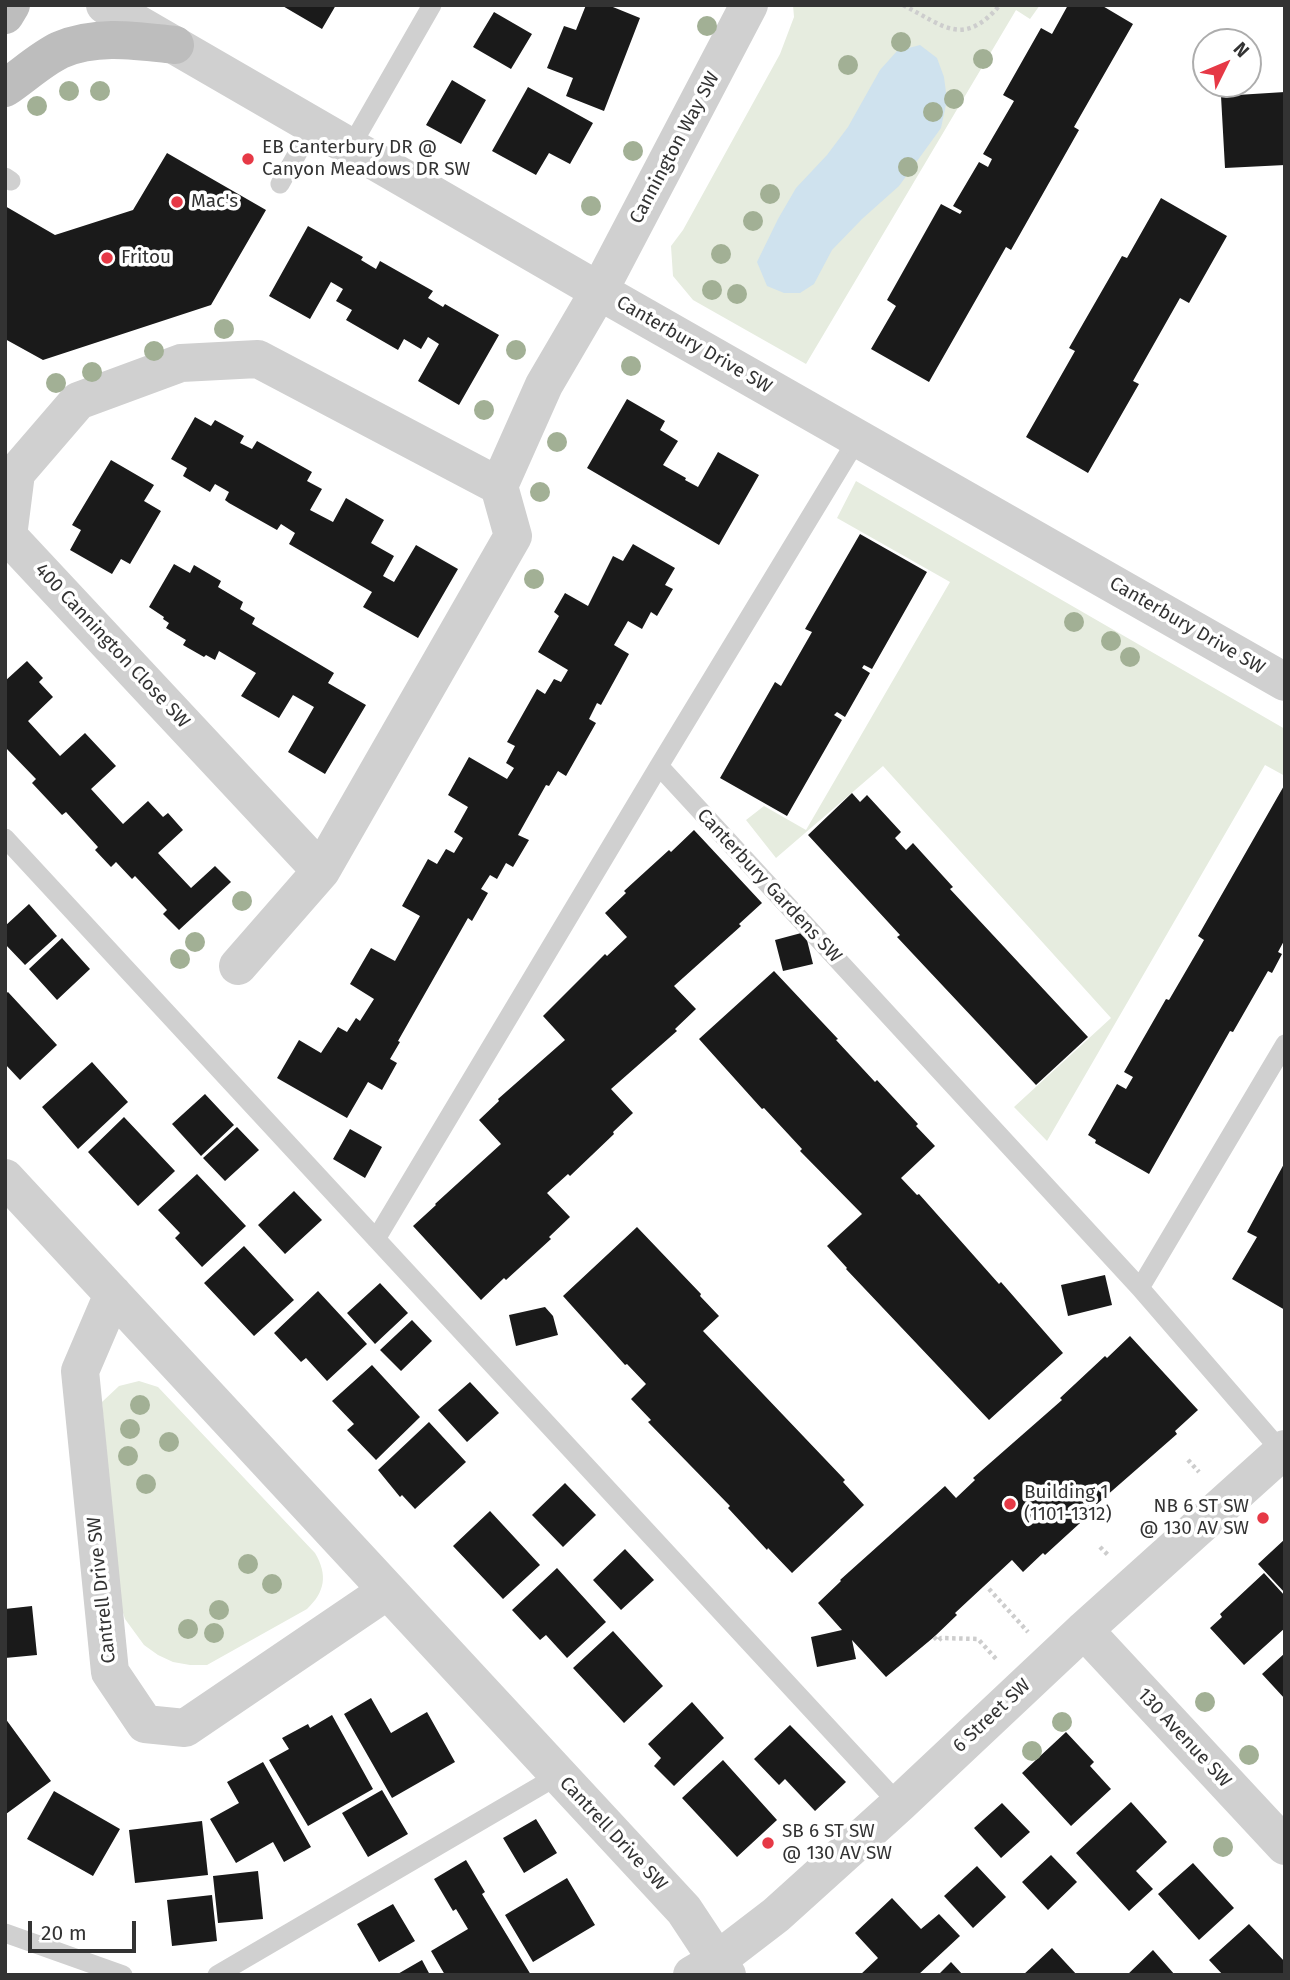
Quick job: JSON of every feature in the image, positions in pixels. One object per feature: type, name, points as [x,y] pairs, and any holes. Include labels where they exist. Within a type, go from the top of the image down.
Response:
[{"type":"main road","points":[[5,15],[11,5]]},
{"type":"main road","points":[[5,88],[59,51],[87,42],[126,40],[176,45]]},
{"type":"street","name":"Canterbury Drive SW","points":[[105,5],[599,291],[1285,682]]},
{"type":"street","name":"Cannington Way SW","points":[[599,291],[749,5]]},
{"type":"street","points":[[238,966],[321,871],[513,536],[499,486],[544,386],[599,291]]},
{"type":"street","name":"400 Cannington Close SW","points":[[321,871],[8,536],[16,472],[78,401],[181,363],[258,359],[499,486]]},
{"type":"street","name":"Cantrell Drive SW","points":[[5,1178],[684,1910],[712,1970]]},
{"type":"street","name":"Cantrell Drive SW","points":[[113,1294],[80,1371],[110,1672],[145,1724],[185,1728],[387,1591]]},
{"type":"street","name":"6 Street SW","points":[[712,1970],[900,1804],[1084,1630],[1283,1450]]},
{"type":"street","name":"130 Avenue SW","points":[[1084,1630],[1285,1846]]},
{"type":"lane","points":[[350,148],[432,5]]},
{"type":"lane","points":[[280,184],[313,126]]},
{"type":"lane","points":[[376,1239],[858,438]]},
{"type":"lane","name":"Canterbury Gardens SW","points":[[659,766],[1140,1288],[1283,1450]]},
{"type":"lane","points":[[5,838],[900,1804]]},
{"type":"lane","points":[[1140,1288],[1285,1044]]},
{"type":"lane","points":[[217,1975],[559,1775]]},
{"type":"lane","points":[[5,1933],[123,1975]]},
{"type":"path","points":[[903,5],[953,30],[971,29],[987,20],[1000,5]]},
{"type":"path","points":[[1188,1460],[1199,1472]]},
{"type":"path","points":[[1101,1547],[1109,1556]]},
{"type":"path","points":[[989,1589],[1028,1632]]},
{"type":"path","points":[[934,1637],[938,1641],[941,1638],[978,1639],[997,1660]]},
{"type":"shaded area","points":[[793,5],[1040,5],[1030,19],[1016,10],[806,364],[693,300],[673,276],[671,246],[683,230],[780,54],[794,17]]},
{"type":"shaded area","points":[[856,481],[1285,729],[1285,776],[1265,765],[1047,1141],[1014,1107],[1111,1018],[883,766],[776,858],[746,820],[764,806],[806,830],[950,582],[837,518]]},
{"type":"shaded area","points":[[139,1381],[158,1387],[315,1553],[322,1569],[321,1590],[307,1609],[207,1665],[173,1662],[158,1655],[144,1645],[125,1619],[120,1603],[102,1402],[119,1386]]},
{"type":"water","points":[[920,45],[937,58],[944,77],[947,100],[941,128],[899,186],[832,250],[814,284],[800,293],[784,293],[767,286],[757,262],[796,188],[827,155],[848,127],[880,70],[897,51]]},
{"type":"building","points":[[281,5],[336,5],[322,29]]},
{"type":"building","points":[[586,5],[608,5],[640,18],[604,111],[566,96],[573,78],[547,68],[564,26],[576,30]]},
{"type":"building","points":[[1068,5],[1101,5],[1133,24],[1074,127],[1079,130],[1011,250],[1006,247],[929,382],[871,349],[896,306],[887,300],[941,204],[960,214],[962,211],[953,206],[979,162],[988,167],[992,159],[983,154],[1014,101],[1003,95],[1041,28],[1052,34]]},
{"type":"building","points":[[494,12],[532,34],[511,69],[473,47]]},
{"type":"building","points":[[452,80],[486,100],[461,144],[426,125]]},
{"type":"building","points":[[528,87],[593,123],[570,164],[549,153],[536,175],[492,151]]},
{"type":"building","points":[[1285,92],[1285,165],[1225,168],[1221,98],[1262,98],[1262,93]]},
{"type":"building","points":[[167,153],[266,210],[211,305],[43,360],[5,339],[5,206],[55,235],[133,210]]},
{"type":"building","points":[[1161,198],[1227,236],[1189,303],[1180,298],[1133,381],[1139,384],[1088,473],[1026,437],[1075,351],[1069,348],[1122,256],[1127,258]]},
{"type":"building","points":[[308,226],[363,257],[361,260],[376,269],[380,261],[433,291],[428,298],[443,307],[445,304],[499,335],[459,405],[418,381],[439,344],[428,337],[421,349],[404,339],[398,350],[346,320],[352,310],[336,301],[343,289],[331,282],[310,319],[269,296]]},
{"type":"building","points":[[627,399],[665,421],[660,430],[678,441],[663,465],[686,478],[685,480],[698,487],[718,452],[759,475],[719,545],[587,468]]},
{"type":"building","points":[[195,417],[211,426],[215,420],[244,436],[240,443],[252,449],[257,441],[312,472],[307,481],[322,489],[310,510],[333,522],[346,498],[384,520],[371,543],[394,556],[383,576],[394,582],[416,545],[458,569],[418,638],[363,607],[372,592],[289,544],[295,533],[281,524],[277,530],[229,503],[225,500],[229,492],[215,484],[210,492],[183,476],[187,468],[171,459]]},
{"type":"building","points":[[111,460],[154,485],[144,501],[161,511],[130,564],[121,559],[112,574],[70,550],[81,530],[72,525]]},
{"type":"building","points":[[860,534],[927,572],[872,669],[864,665],[862,668],[870,673],[845,717],[837,712],[834,715],[842,720],[787,816],[720,778],[775,682],[781,686],[808,639],[812,632],[805,629]]},
{"type":"building","points":[[633,544],[675,568],[665,585],[673,589],[657,616],[651,612],[642,629],[628,621],[614,645],[629,654],[601,705],[597,703],[589,719],[596,723],[566,776],[558,771],[549,786],[546,785],[518,835],[529,840],[513,867],[506,863],[497,879],[490,875],[481,889],[488,893],[472,921],[468,918],[398,1041],[400,1042],[390,1059],[397,1063],[382,1090],[368,1082],[347,1118],[277,1078],[299,1040],[321,1053],[338,1027],[347,1032],[356,1018],[360,1021],[374,999],[350,984],[371,948],[395,961],[420,916],[402,906],[428,859],[437,864],[446,849],[454,853],[463,838],[454,832],[468,807],[448,795],[469,757],[507,779],[514,768],[506,763],[515,746],[507,742],[537,689],[545,694],[554,679],[561,682],[568,670],[538,652],[559,616],[554,612],[565,593],[588,606],[613,556],[623,561]]},
{"type":"building","points":[[174,564],[190,573],[194,565],[221,581],[218,587],[243,602],[240,609],[255,618],[252,624],[334,673],[328,683],[366,705],[325,774],[288,752],[314,707],[293,695],[279,718],[241,696],[256,673],[219,651],[215,660],[183,645],[186,640],[166,628],[169,623],[149,607]]},
{"type":"building","points":[[27,661],[43,678],[39,682],[53,697],[28,721],[60,756],[85,733],[116,766],[91,789],[123,824],[148,801],[163,817],[168,813],[183,830],[158,853],[191,888],[215,866],[231,882],[179,930],[163,914],[167,910],[135,876],[132,879],[116,862],[111,867],[95,850],[98,847],[66,812],[62,815],[32,783],[36,779],[5,747],[5,681]]},
{"type":"building","points":[[1285,784],[1285,939],[1278,952],[1282,954],[1272,973],[1268,971],[1233,1032],[1230,1031],[1149,1174],[1095,1143],[1096,1140],[1088,1135],[1117,1084],[1126,1089],[1133,1077],[1124,1072],[1204,940],[1198,936]]},
{"type":"building","points":[[852,793],[860,802],[867,795],[901,832],[895,838],[906,850],[913,843],[953,887],[950,889],[1088,1037],[1036,1085],[897,937],[900,935],[808,835]]},
{"type":"building","points":[[694,830],[762,903],[739,924],[741,926],[674,986],[696,1009],[675,1029],[677,1031],[611,1089],[633,1113],[570,1176],[568,1174],[547,1193],[570,1217],[549,1237],[551,1239],[481,1300],[413,1226],[501,1144],[479,1120],[498,1099],[565,1040],[543,1016],[605,954],[607,956],[627,937],[605,913],[626,893],[624,891]]},
{"type":"building","points":[[29,904],[57,936],[25,965],[5,944],[5,926]]},
{"type":"building","points":[[805,932],[813,964],[783,971],[775,940]]},
{"type":"building","points":[[62,938],[90,969],[57,1000],[29,969]]},
{"type":"building","points":[[774,971],[875,1082],[877,1080],[918,1124],[916,1126],[935,1146],[901,1178],[919,1194],[999,1284],[1001,1282],[1063,1353],[989,1420],[827,1246],[862,1214],[800,1151],[802,1149],[699,1039]]},
{"type":"building","points":[[8,992],[57,1045],[20,1080],[5,1064],[5,994]]},
{"type":"building","points":[[92,1062],[128,1102],[78,1149],[42,1107]]},
{"type":"building","points":[[205,1094],[234,1125],[201,1156],[172,1124]]},
{"type":"building","points":[[124,1117],[175,1171],[138,1206],[88,1152]]},
{"type":"building","points":[[237,1127],[259,1150],[225,1181],[203,1158]]},
{"type":"building","points":[[350,1129],[382,1147],[365,1178],[333,1159]]},
{"type":"building","points":[[1285,1162],[1285,1310],[1232,1279],[1257,1237],[1247,1232]]},
{"type":"building","points":[[197,1174],[246,1226],[202,1267],[175,1238],[180,1233],[158,1210]]},
{"type":"building","points":[[294,1191],[322,1220],[285,1254],[258,1225]]},
{"type":"building","points":[[637,1227],[719,1316],[703,1331],[845,1480],[843,1482],[864,1505],[792,1573],[768,1548],[767,1550],[728,1508],[730,1506],[648,1422],[651,1420],[631,1399],[646,1384],[625,1365],[563,1296]]},
{"type":"building","points":[[244,1246],[294,1300],[254,1336],[204,1283]]},
{"type":"building","points":[[1105,1275],[1112,1305],[1068,1316],[1061,1285]]},
{"type":"building","points":[[380,1283],[408,1313],[375,1344],[347,1313]]},
{"type":"building","points":[[318,1291],[367,1344],[327,1381],[306,1358],[301,1362],[274,1333]]},
{"type":"building","points":[[545,1307],[553,1316],[558,1335],[516,1346],[509,1315]]},
{"type":"building","points":[[412,1320],[432,1341],[401,1371],[380,1350]]},
{"type":"building","name":"Building 1 (1101-1312)","points":[[1130,1336],[1198,1410],[1175,1431],[1177,1434],[1023,1572],[1012,1560],[955,1613],[957,1615],[934,1637],[886,1677],[852,1640],[856,1659],[817,1667],[811,1637],[842,1630],[818,1603],[945,1486],[956,1498],[975,1480],[973,1478]]},
{"type":"building","points":[[372,1365],[420,1417],[376,1460],[347,1430],[354,1424],[332,1401]]},
{"type":"building","points":[[470,1382],[499,1413],[467,1442],[438,1410]]},
{"type":"building","points":[[429,1422],[466,1462],[415,1509],[402,1495],[400,1497],[378,1470]]},
{"type":"building","points":[[565,1483],[596,1515],[563,1547],[532,1515]]},
{"type":"building","points":[[490,1511],[540,1565],[503,1599],[453,1546]]},
{"type":"building","points":[[1285,1539],[1285,1593],[1258,1564]]},
{"type":"building","points":[[625,1549],[654,1580],[621,1610],[593,1580]]},
{"type":"building","points":[[557,1568],[606,1622],[567,1658],[546,1635],[540,1640],[512,1610]]},
{"type":"building","points":[[1264,1573],[1285,1596],[1285,1628],[1244,1665],[1210,1628],[1222,1617],[1220,1614]]},
{"type":"building","points":[[32,1606],[37,1655],[5,1658],[5,1609]]},
{"type":"building","points":[[613,1631],[663,1686],[624,1723],[573,1668]]},
{"type":"building","points":[[1285,1653],[1285,1699],[1262,1674]]},
{"type":"building","points":[[371,1698],[391,1733],[427,1712],[455,1762],[392,1798],[344,1714]]},
{"type":"building","points":[[692,1702],[724,1738],[674,1786],[654,1766],[661,1758],[648,1744]]},
{"type":"building","points":[[332,1715],[373,1789],[308,1826],[269,1760],[289,1749],[282,1738],[308,1724],[310,1728]]},
{"type":"building","points":[[5,1718],[51,1781],[6,1814],[5,1812]]},
{"type":"building","points":[[790,1725],[846,1782],[815,1811],[785,1779],[779,1785],[754,1759]]},
{"type":"building","points":[[1066,1732],[1094,1762],[1090,1766],[1111,1789],[1071,1826],[1022,1773]]},
{"type":"building","points":[[723,1760],[777,1820],[737,1857],[682,1798]]},
{"type":"building","points":[[263,1762],[311,1847],[284,1862],[273,1842],[236,1863],[210,1819],[239,1803],[227,1782]]},
{"type":"building","points":[[382,1790],[408,1834],[368,1857],[342,1813]]},
{"type":"building","points":[[54,1791],[120,1829],[93,1876],[27,1839]]},
{"type":"building","points":[[1131,1802],[1167,1842],[1136,1871],[1153,1889],[1129,1911],[1076,1853]]},
{"type":"building","points":[[1002,1803],[1030,1832],[1001,1858],[974,1828]]},
{"type":"building","points":[[536,1819],[557,1853],[524,1873],[503,1838]]},
{"type":"building","points":[[202,1821],[208,1875],[135,1883],[129,1830]]},
{"type":"building","points":[[1051,1855],[1077,1882],[1048,1910],[1022,1882]]},
{"type":"building","points":[[466,1860],[485,1892],[482,1894],[531,1975],[445,1975],[431,1951],[468,1929],[456,1909],[453,1911],[434,1879]]},
{"type":"building","points":[[1193,1863],[1234,1908],[1199,1940],[1158,1894]]},
{"type":"building","points":[[977,1866],[1006,1897],[973,1928],[944,1896]]},
{"type":"building","points":[[258,1871],[263,1919],[218,1923],[213,1876]]},
{"type":"building","points":[[567,1878],[595,1925],[533,1962],[505,1915]]},
{"type":"building","points":[[212,1895],[217,1941],[172,1946],[167,1900]]},
{"type":"building","points":[[892,1898],[921,1929],[939,1914],[960,1936],[918,1975],[860,1975],[878,1958],[855,1933]]},
{"type":"building","points":[[393,1904],[415,1941],[379,1962],[357,1924]]},
{"type":"building","points":[[1249,1924],[1285,1962],[1285,1975],[1223,1975],[1209,1960]]},
{"type":"building","points":[[1052,1948],[1077,1975],[1023,1975]]},
{"type":"building","points":[[1153,1950],[1175,1975],[1127,1975]]},
{"type":"building","points":[[422,1960],[430,1975],[396,1975]]},
{"type":"building","points":[[951,1962],[963,1975],[938,1975]]},
{"type":"place","name":"EB Canterbury DR @ Canyon Meadows DR SW","points":[[248,159]]},
{"type":"place","name":"Mac's","points":[[177,202]]},
{"type":"place","name":"Fritou","points":[[107,258]]},
{"type":"place","name":"Building 1 (1101-1312)","points":[[1010,1504]]},
{"type":"place","name":"NB 6 ST SW @ 130 AV SW","points":[[1263,1518]]},
{"type":"place","name":"SB 6 ST SW @ 130 AV SW","points":[[768,1843]]}]
